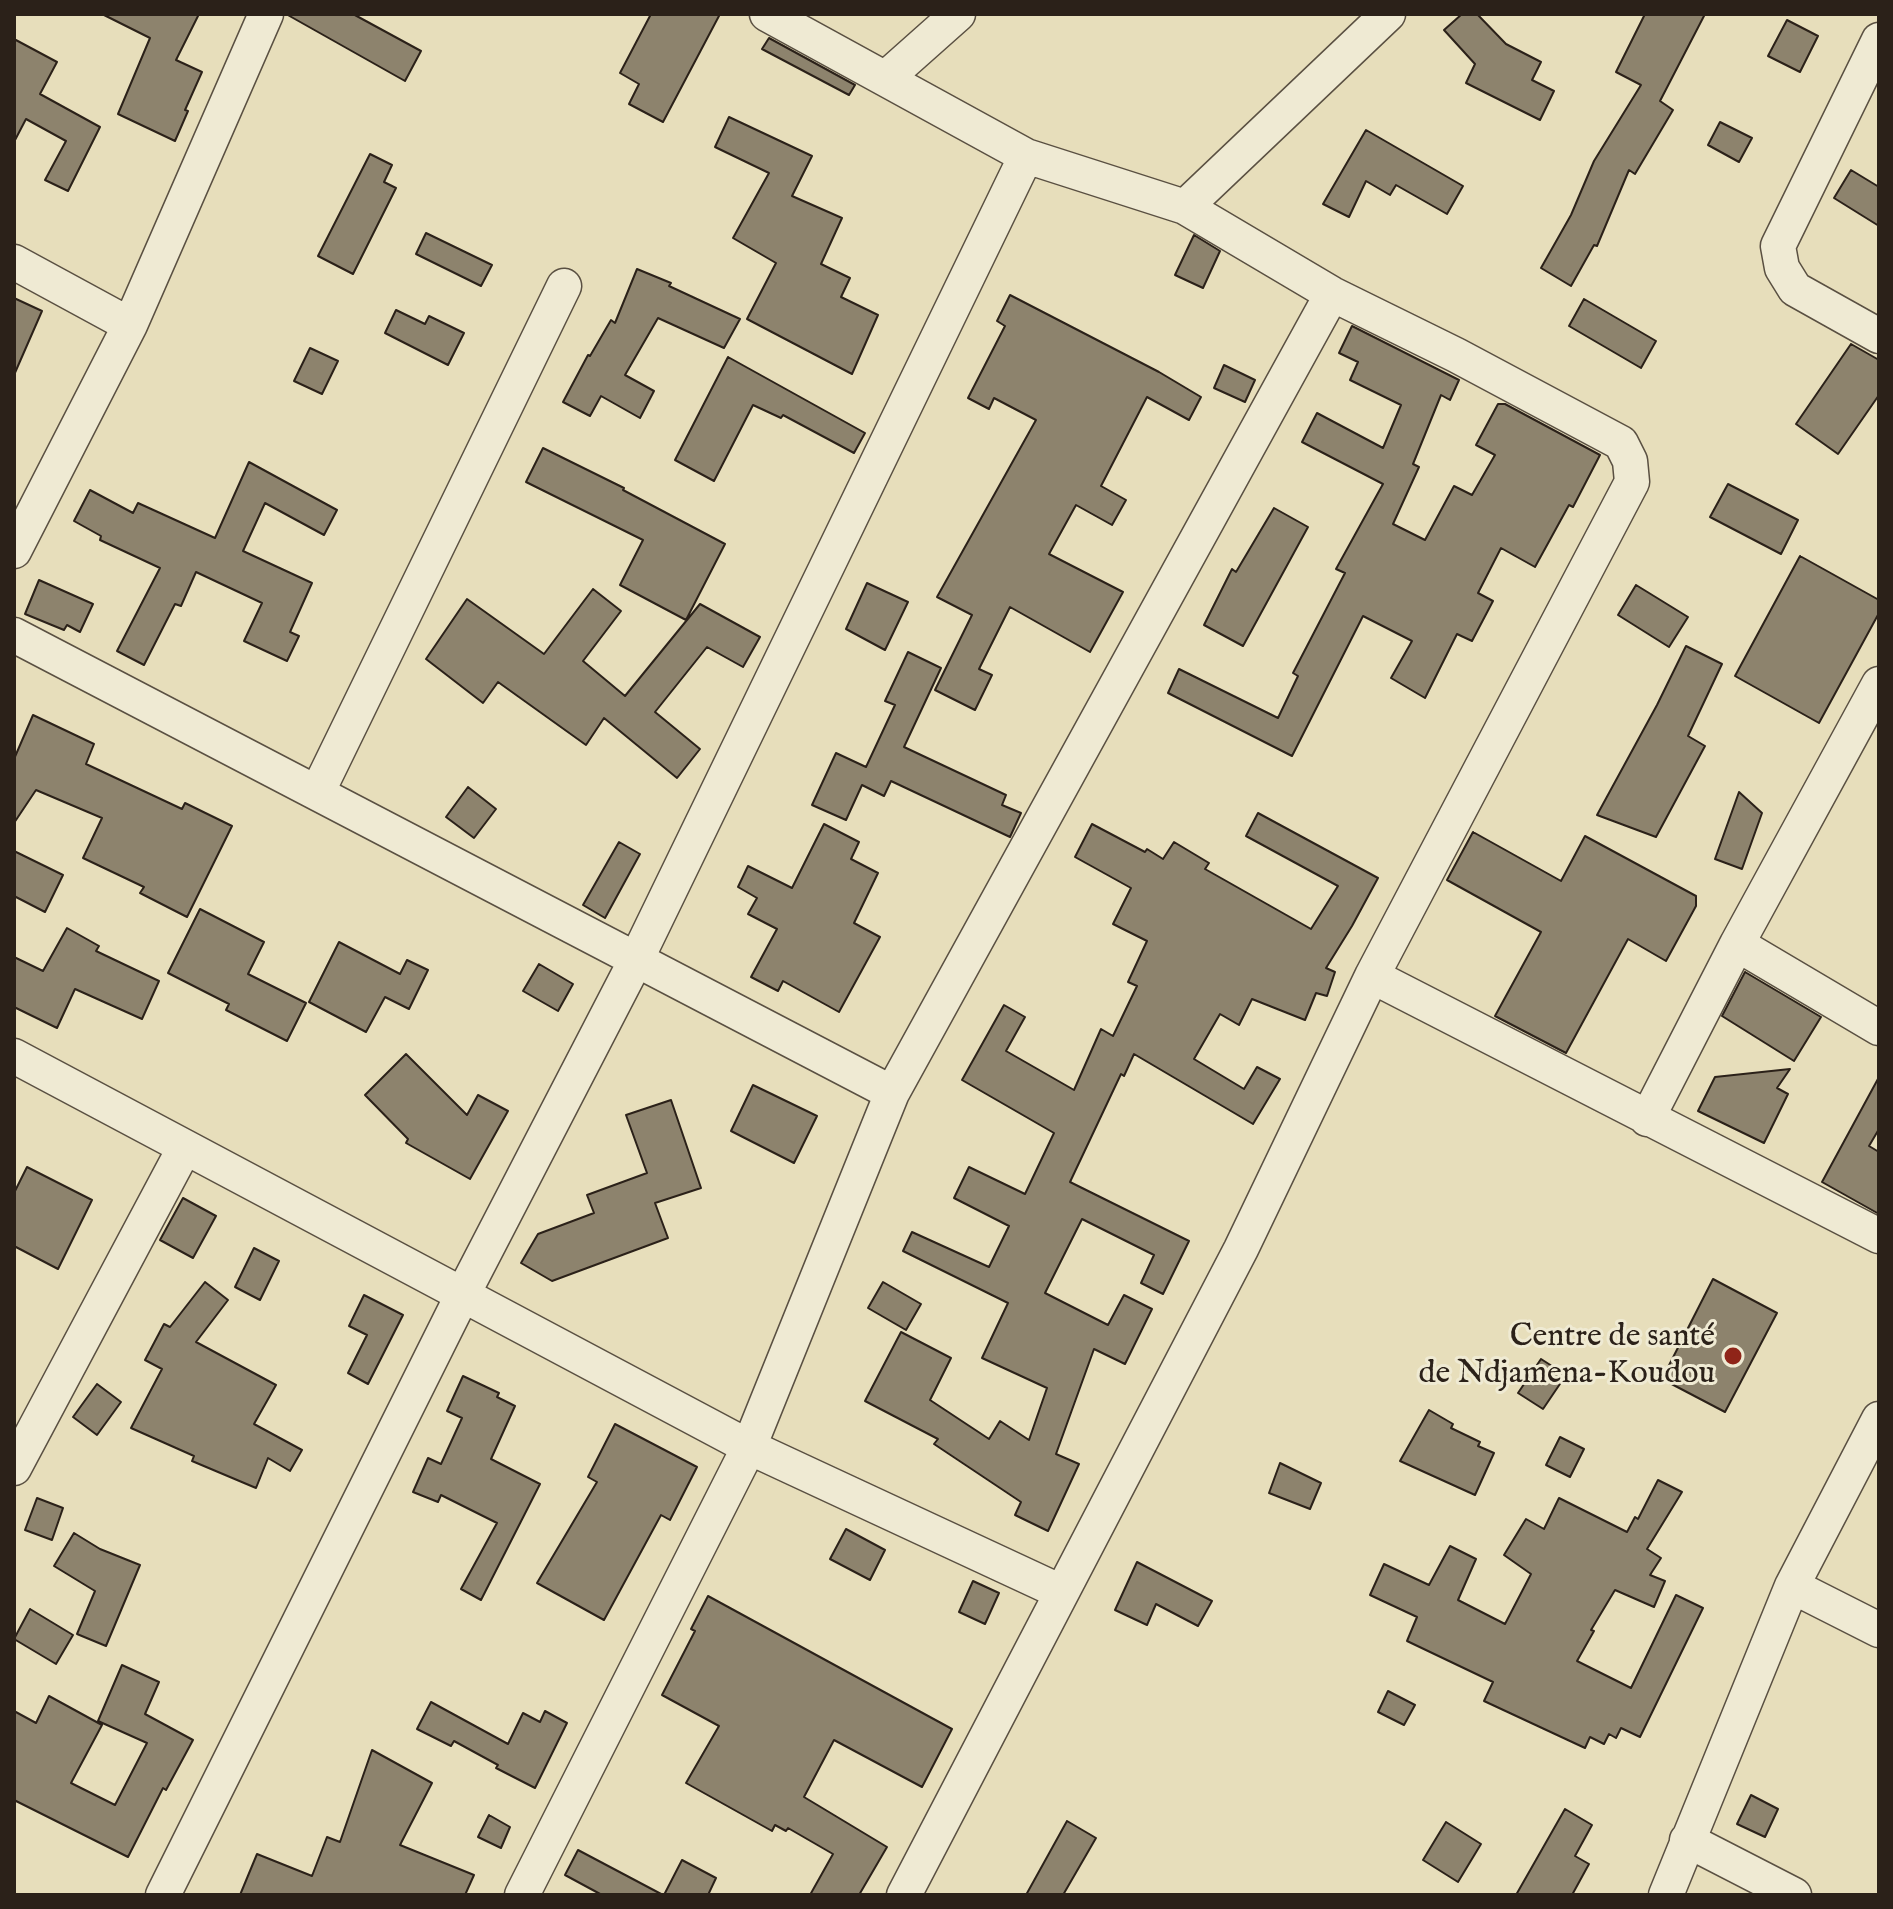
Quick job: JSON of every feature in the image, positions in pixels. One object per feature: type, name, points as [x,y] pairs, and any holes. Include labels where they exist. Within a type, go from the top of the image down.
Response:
[{"type":"street","points":[[767,14],[1026,156],[1185,207],[1332,294],[1456,355],[1621,443],[1630,461],[1632,482],[1372,976],[1241,1249],[904,1895]]},
{"type":"street","points":[[886,78],[958,14]]},
{"type":"street","points":[[1185,207],[1388,14]]},
{"type":"street","points":[[14,551],[130,325],[264,15]]},
{"type":"street","points":[[1879,40],[1778,246],[1782,268],[1795,289],[1879,336]]},
{"type":"street","points":[[163,1895],[463,1294],[636,960],[1026,156]]},
{"type":"street","points":[[14,262],[130,325]]},
{"type":"street","points":[[317,793],[564,286]]},
{"type":"street","points":[[522,1895],[749,1447],[892,1093],[1332,294]]},
{"type":"street","points":[[14,635],[892,1093]]},
{"type":"street","points":[[1647,1119],[1737,944],[1879,684]]},
{"type":"street","points":[[1737,944],[1879,1028]]},
{"type":"street","points":[[1372,976],[1879,1236]]},
{"type":"street","points":[[14,1056],[749,1447],[1061,1592]]},
{"type":"street","points":[[14,1468],[185,1147]]},
{"type":"street","points":[[1666,1895],[1792,1586],[1879,1419]]},
{"type":"street","points":[[1792,1586],[1879,1630]]},
{"type":"street","points":[[1687,1840],[1794,1895]]},
{"type":"building","points":[[102,14],[199,14],[176,60],[202,72],[175,141],[118,114],[150,38]]},
{"type":"building","points":[[286,14],[353,14],[421,51],[405,81]]},
{"type":"building","points":[[651,14],[720,14],[663,122],[629,104],[639,84],[620,73]]},
{"type":"building","points":[[1462,14],[1477,14],[1506,44],[1541,62],[1532,80],[1554,91],[1540,120],[1466,83],[1475,64],[1444,30]]},
{"type":"building","points":[[1645,14],[1705,14],[1660,101],[1673,110],[1635,174],[1629,170],[1597,246],[1594,245],[1571,286],[1541,268],[1571,215],[1594,161],[1641,85],[1616,72]]},
{"type":"building","points":[[1787,20],[1818,36],[1800,72],[1768,56]]},
{"type":"building","points":[[769,38],[855,85],[849,95],[762,49]]},
{"type":"building","points":[[14,39],[57,62],[40,94],[100,127],[68,191],[45,180],[66,141],[26,119],[14,142]]},
{"type":"building","points":[[729,117],[812,156],[792,196],[842,218],[821,264],[850,278],[841,297],[878,315],[852,374],[747,319],[776,263],[733,238],[769,173],[715,147]]},
{"type":"building","points":[[1720,122],[1752,138],[1739,162],[1708,145]]},
{"type":"building","points":[[1366,130],[1463,186],[1447,214],[1396,185],[1390,195],[1366,181],[1349,217],[1323,204]]},
{"type":"building","points":[[370,154],[392,165],[384,182],[396,188],[353,274],[318,256]]},
{"type":"building","points":[[1851,170],[1879,187],[1879,226],[1834,198]]},
{"type":"building","points":[[426,233],[492,265],[481,286],[416,254]]},
{"type":"building","points":[[1194,235],[1220,251],[1203,288],[1175,275]]},
{"type":"building","points":[[637,269],[740,319],[724,348],[658,318],[625,375],[654,391],[640,418],[601,396],[590,416],[563,402],[611,320],[615,323]]},
{"type":"building","points":[[1010,295],[1201,397],[1189,420],[1147,397],[1101,486],[1126,500],[1112,525],[1076,505],[1049,554],[1123,592],[1090,652],[1010,607],[979,669],[992,675],[975,710],[935,690],[972,615],[937,597],[1036,420],[994,398],[989,409],[968,398],[1005,326],[997,321]]},
{"type":"building","points":[[14,298],[42,311],[14,375]]},
{"type":"building","points":[[1584,299],[1656,341],[1641,368],[1569,326]]},
{"type":"building","points":[[396,310],[425,324],[429,316],[464,333],[448,365],[385,333]]},
{"type":"building","points":[[1352,326],[1459,380],[1450,400],[1441,395],[1413,464],[1419,467],[1393,524],[1425,540],[1454,486],[1472,495],[1495,455],[1476,445],[1498,404],[1505,404],[1600,455],[1573,507],[1569,505],[1535,567],[1501,548],[1478,593],[1493,601],[1472,641],[1457,634],[1425,698],[1391,678],[1412,641],[1363,616],[1292,756],[1168,693],[1179,669],[1278,718],[1298,676],[1293,673],[1345,573],[1336,569],[1383,484],[1302,442],[1317,413],[1383,448],[1401,405],[1350,380],[1358,362],[1339,353]]},
{"type":"building","points":[[1851,344],[1879,360],[1879,395],[1838,454],[1796,424]]},
{"type":"building","points":[[310,348],[338,361],[322,394],[294,381]]},
{"type":"building","points":[[728,357],[865,433],[854,453],[783,415],[781,418],[753,405],[714,481],[675,460]]},
{"type":"building","points":[[1224,365],[1255,380],[1245,402],[1214,388]]},
{"type":"building","points":[[543,448],[624,488],[725,544],[686,620],[620,585],[643,540],[526,482]]},
{"type":"building","points":[[249,462],[337,510],[324,535],[265,503],[243,551],[312,583],[290,632],[299,636],[287,661],[244,641],[262,603],[196,572],[181,606],[175,604],[144,665],[117,651],[160,568],[100,540],[101,536],[74,521],[90,490],[133,513],[138,503],[215,538]]},
{"type":"building","points":[[1728,484],[1798,520],[1781,554],[1710,517]]},
{"type":"building","points":[[1274,508],[1308,527],[1243,646],[1204,625],[1232,569],[1236,572]]},
{"type":"building","points":[[1800,556],[1879,600],[1879,613],[1819,723],[1735,676]]},
{"type":"building","points":[[39,580],[93,604],[80,632],[67,625],[64,630],[25,614]]},
{"type":"building","points":[[867,583],[908,602],[885,650],[846,629]]},
{"type":"building","points":[[1636,585],[1688,617],[1669,647],[1618,615]]},
{"type":"building","points":[[593,589],[621,611],[583,661],[625,696],[700,604],[760,637],[743,667],[707,647],[655,712],[700,749],[677,778],[604,718],[586,745],[498,682],[483,703],[426,659],[467,599],[544,654]]},
{"type":"building","points":[[1686,646],[1722,664],[1688,736],[1705,746],[1656,837],[1597,815]]},
{"type":"building","points":[[908,652],[941,668],[904,747],[1006,795],[1002,805],[1021,813],[1010,837],[891,781],[884,796],[862,785],[846,820],[812,805],[836,753],[866,767],[895,705],[885,701]]},
{"type":"building","points":[[33,715],[94,744],[86,764],[182,809],[185,803],[232,826],[187,917],[140,893],[144,887],[83,858],[102,818],[36,790],[14,823],[14,759]]},
{"type":"building","points":[[468,787],[496,809],[474,838],[446,817]]},
{"type":"building","points":[[1739,792],[1762,813],[1742,869],[1715,859]]},
{"type":"building","points":[[1258,813],[1378,878],[1326,968],[1335,972],[1327,996],[1316,993],[1305,1020],[1252,999],[1239,1025],[1220,1014],[1194,1059],[1244,1089],[1257,1067],[1280,1079],[1253,1124],[1134,1054],[1124,1076],[1121,1074],[1070,1182],[1189,1241],[1163,1294],[1141,1283],[1154,1255],[1082,1219],[1045,1293],[1108,1325],[1124,1295],[1152,1309],[1125,1364],[1094,1349],[1056,1454],[1079,1464],[1048,1531],[1015,1515],[1021,1502],[934,1444],[938,1439],[865,1401],[901,1332],[951,1358],[930,1400],[989,1439],[1000,1421],[1029,1440],[1047,1388],[982,1358],[1008,1303],[903,1251],[912,1232],[989,1267],[1009,1226],[954,1198],[969,1167],[1025,1194],[1054,1133],[962,1080],[1004,1005],[1025,1017],[1006,1051],[1074,1090],[1101,1029],[1113,1036],[1137,986],[1128,982],[1147,941],[1113,924],[1131,888],[1075,857],[1092,824],[1163,859],[1174,842],[1209,863],[1205,869],[1311,929],[1338,886],[1246,836]]},
{"type":"building","points":[[824,824],[859,842],[851,859],[878,873],[854,923],[880,937],[839,1012],[783,981],[778,991],[751,977],[777,929],[748,914],[757,898],[738,887],[748,866],[792,888]]},
{"type":"building","points":[[1473,832],[1561,881],[1585,836],[1696,896],[1696,906],[1666,961],[1628,939],[1566,1053],[1495,1016],[1541,932],[1447,880]]},
{"type":"building","points":[[619,842],[640,854],[605,918],[583,905]]},
{"type":"building","points":[[14,851],[63,875],[45,912],[14,896]]},
{"type":"building","points":[[200,909],[264,942],[248,974],[306,1003],[287,1041],[226,1010],[229,1004],[168,973]]},
{"type":"building","points":[[67,928],[99,946],[96,951],[159,981],[142,1019],[75,989],[57,1028],[14,1007],[14,957],[43,971]]},
{"type":"building","points":[[339,942],[400,974],[407,960],[428,970],[409,1009],[385,997],[366,1032],[309,1002]]},
{"type":"building","points":[[539,964],[573,984],[558,1011],[523,991]]},
{"type":"building","points":[[1745,972],[1821,1017],[1794,1061],[1722,1016]]},
{"type":"building","points":[[406,1054],[467,1115],[478,1095],[508,1111],[470,1179],[406,1143],[408,1139],[365,1095]]},
{"type":"building","points":[[1790,1069],[1777,1088],[1788,1094],[1764,1143],[1698,1111],[1715,1077]]},
{"type":"building","points":[[1879,1077],[1879,1129],[1869,1146],[1879,1152],[1879,1214],[1822,1182]]},
{"type":"building","points":[[753,1085],[817,1116],[794,1163],[731,1131]]},
{"type":"building","points":[[671,1100],[701,1188],[655,1203],[668,1238],[552,1281],[521,1263],[538,1234],[594,1213],[587,1195],[647,1173],[626,1115]]},
{"type":"building","points":[[27,1167],[92,1200],[58,1269],[14,1246],[14,1193]]},
{"type":"building","points":[[183,1198],[216,1216],[193,1258],[160,1240]]},
{"type":"building","points":[[254,1248],[279,1261],[260,1300],[235,1287]]},
{"type":"building","points":[[1713,1279],[1777,1313],[1725,1412],[1662,1379]]},
{"type":"building","points":[[205,1282],[228,1300],[196,1342],[276,1385],[254,1424],[302,1450],[290,1471],[268,1458],[256,1488],[192,1461],[194,1456],[131,1428],[162,1369],[145,1360],[164,1324],[170,1327]]},
{"type":"building","points":[[883,1282],[921,1304],[906,1330],[868,1308]]},
{"type":"building","points":[[364,1295],[403,1315],[368,1384],[348,1373],[367,1335],[349,1326]]},
{"type":"building","points":[[1541,1359],[1566,1375],[1543,1409],[1518,1393]]},
{"type":"building","points":[[463,1376],[499,1393],[497,1397],[515,1406],[491,1459],[540,1484],[481,1600],[461,1589],[497,1523],[441,1495],[438,1502],[413,1492],[428,1458],[441,1464],[462,1418],[447,1411]]},
{"type":"building","points":[[97,1384],[121,1402],[97,1435],[73,1417]]},
{"type":"building","points":[[1429,1410],[1453,1424],[1451,1428],[1480,1442],[1478,1446],[1494,1453],[1475,1495],[1400,1461]]},
{"type":"building","points":[[615,1424],[697,1467],[670,1520],[661,1515],[604,1620],[537,1583],[597,1482],[588,1477]]},
{"type":"building","points":[[1560,1437],[1584,1449],[1570,1477],[1546,1465]]},
{"type":"building","points":[[1280,1463],[1321,1483],[1310,1509],[1269,1493]]},
{"type":"building","points":[[1658,1480],[1682,1492],[1647,1549],[1661,1558],[1650,1575],[1665,1581],[1654,1607],[1615,1590],[1577,1661],[1631,1688],[1676,1595],[1703,1608],[1640,1737],[1621,1728],[1616,1738],[1609,1734],[1604,1744],[1590,1737],[1585,1748],[1484,1701],[1493,1682],[1407,1641],[1417,1617],[1370,1595],[1384,1564],[1429,1585],[1450,1546],[1476,1559],[1458,1600],[1505,1624],[1531,1574],[1504,1555],[1526,1519],[1544,1529],[1559,1498],[1627,1532],[1635,1517],[1638,1519]]},
{"type":"building","points":[[37,1498],[63,1508],[52,1540],[25,1530]]},
{"type":"building","points":[[846,1529],[885,1550],[870,1580],[830,1559]]},
{"type":"building","points":[[74,1533],[100,1549],[140,1565],[106,1646],[77,1634],[95,1591],[54,1566]]},
{"type":"building","points":[[1137,1562],[1212,1601],[1198,1626],[1156,1604],[1147,1625],[1115,1610]]},
{"type":"building","points":[[973,1581],[999,1593],[985,1624],[959,1612]]},
{"type":"building","points":[[708,1596],[952,1729],[922,1787],[834,1740],[804,1797],[887,1847],[859,1895],[810,1895],[833,1854],[788,1828],[786,1831],[775,1825],[772,1831],[686,1783],[719,1726],[662,1695],[695,1631],[691,1629]]},
{"type":"building","points":[[30,1609],[73,1635],[56,1664],[14,1639]]},
{"type":"building","points":[[122,1665],[159,1682],[145,1714],[193,1740],[166,1790],[163,1788],[128,1857],[14,1800],[14,1711],[36,1723],[49,1696],[102,1725],[71,1783],[115,1805],[147,1743],[98,1721]]},
{"type":"building","points":[[1388,1691],[1415,1705],[1404,1725],[1378,1712]]},
{"type":"building","points":[[431,1702],[508,1744],[523,1713],[540,1722],[545,1711],[567,1723],[535,1788],[454,1741],[451,1746],[417,1729]]},
{"type":"building","points":[[372,1750],[432,1783],[400,1845],[474,1875],[465,1895],[240,1895],[257,1854],[312,1876],[327,1837],[340,1842]]},
{"type":"building","points":[[1751,1795],[1778,1809],[1765,1837],[1737,1824]]},
{"type":"building","points":[[1565,1809],[1592,1825],[1575,1856],[1589,1864],[1572,1895],[1516,1895]]},
{"type":"building","points":[[489,1815],[510,1827],[501,1848],[478,1837]]},
{"type":"building","points":[[1067,1821],[1096,1838],[1063,1895],[1026,1895]]},
{"type":"building","points":[[1446,1822],[1481,1844],[1458,1882],[1423,1860]]},
{"type":"building","points":[[578,1850],[663,1895],[602,1895],[565,1875]]},
{"type":"building","points":[[682,1860],[716,1878],[708,1895],[664,1895]]},
{"type":"place","name":"Centre de santé de Ndjamena-Koudou","points":[[1733,1356]]}]
